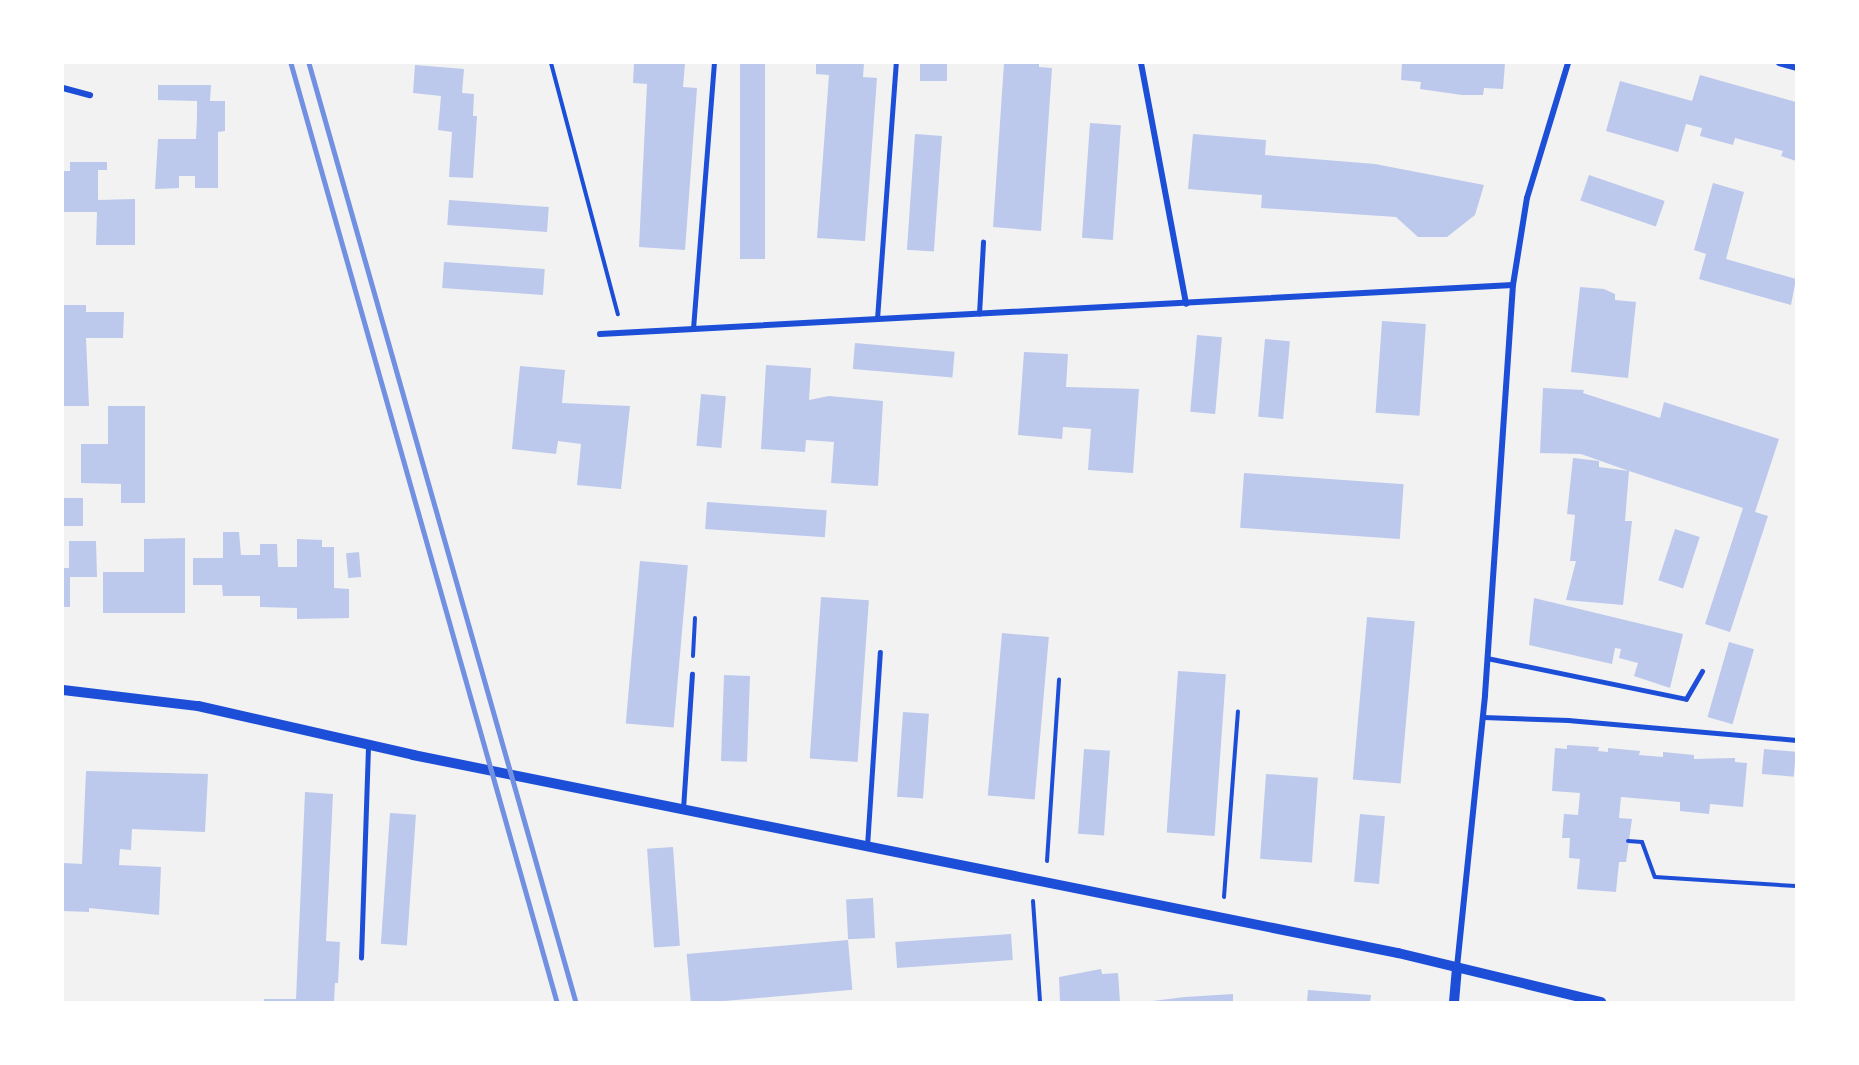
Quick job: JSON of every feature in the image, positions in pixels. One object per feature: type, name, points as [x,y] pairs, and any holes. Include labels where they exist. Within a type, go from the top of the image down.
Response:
[{"type":"street","points":[[1141,63],[1185,304]]},
{"type":"street","points":[[1454,1002],[1483,717],[1513,285],[1527,198],[1568,63]]},
{"type":"street","points":[[1779,63],[1796,68]]},
{"type":"street","points":[[63,88],[90,95]]},
{"type":"street","points":[[600,334],[1513,285]]},
{"type":"street","points":[[63,690],[198,706],[413,756],[1223,918],[1457,967],[1601,1002]]},
{"type":"lane","points":[[693,329],[714,63]]},
{"type":"lane","points":[[877,319],[896,63]]},
{"type":"lane","points":[[979,314],[983,242]]},
{"type":"lane","points":[[867,846],[880,652]]},
{"type":"lane","points":[[1487,658],[1686,699],[1702,671]]},
{"type":"lane","points":[[683,809],[692,674]]},
{"type":"lane","points":[[1483,717],[1568,720],[1796,740]]},
{"type":"lane","points":[[362,958],[368,745]]},
{"type":"path","points":[[551,63],[623,332]]},
{"type":"path","points":[[692,674],[695,618]]},
{"type":"path","points":[[1046,882],[1059,679]]},
{"type":"path","points":[[1223,918],[1238,712]]},
{"type":"path","points":[[1628,841],[1642,842],[1655,876],[1796,886]]},
{"type":"path","points":[[1031,879],[1040,1002]]},
{"type":"building","points":[[634,63],[685,63],[683,87],[697,88],[685,250],[639,247],[647,84],[633,83]]},
{"type":"building","points":[[740,63],[765,63],[765,259],[740,259]]},
{"type":"building","points":[[816,63],[864,63],[863,77],[877,78],[865,241],[817,238],[829,75],[816,74]]},
{"type":"building","points":[[920,63],[947,63],[947,81],[920,81]]},
{"type":"building","points":[[1004,63],[1039,63],[1039,67],[1052,68],[1041,231],[993,227]]},
{"type":"building","points":[[1402,63],[1505,63],[1503,89],[1484,88],[1483,95],[1462,95],[1420,89],[1421,82],[1401,80]]},
{"type":"building","points":[[415,65],[464,69],[462,93],[474,94],[473,116],[477,116],[473,178],[449,177],[452,132],[438,130],[441,96],[413,93]]},
{"type":"building","points":[[1700,75],[1796,102],[1796,161],[1781,156],[1783,151],[1735,138],[1733,145],[1700,136],[1702,128],[1686,124],[1678,152],[1606,131],[1620,81],[1692,101]]},
{"type":"building","points":[[158,85],[211,85],[210,101],[225,101],[225,131],[218,132],[218,188],[195,188],[195,176],[179,176],[179,188],[155,189],[158,139],[196,139],[197,116],[197,101],[158,100]]},
{"type":"building","points":[[1090,123],[1121,125],[1113,240],[1082,238]]},
{"type":"building","points":[[915,134],[942,136],[934,252],[907,250]]},
{"type":"building","points":[[1193,134],[1266,140],[1265,155],[1375,164],[1484,185],[1475,215],[1447,237],[1418,237],[1396,217],[1261,208],[1262,195],[1188,189]]},
{"type":"building","points":[[70,162],[107,162],[107,170],[98,170],[98,200],[135,199],[135,245],[96,245],[97,212],[63,212],[63,171],[70,171]]},
{"type":"building","points":[[1589,175],[1665,201],[1656,227],[1580,201]]},
{"type":"building","points":[[1713,183],[1744,192],[1726,259],[1796,279],[1791,305],[1699,279],[1706,254],[1694,250]]},
{"type":"building","points":[[449,200],[549,207],[547,232],[447,225]]},
{"type":"building","points":[[444,262],[545,269],[543,295],[442,288]]},
{"type":"building","points":[[1580,287],[1604,289],[1615,294],[1615,300],[1636,302],[1628,378],[1571,372]]},
{"type":"building","points":[[63,305],[86,305],[86,312],[124,312],[123,338],[86,338],[89,406],[63,406]]},
{"type":"building","points":[[1382,321],[1426,324],[1419,416],[1376,413]]},
{"type":"building","points":[[1197,335],[1222,337],[1215,414],[1190,412]]},
{"type":"building","points":[[1265,339],[1290,341],[1283,419],[1258,417]]},
{"type":"building","points":[[855,343],[955,352],[952,378],[853,369]]},
{"type":"building","points":[[1024,352],[1068,354],[1066,387],[1139,389],[1133,473],[1088,470],[1091,429],[1063,427],[1062,439],[1018,435]]},
{"type":"building","points":[[766,365],[811,368],[809,400],[829,396],[883,401],[878,486],[831,483],[834,442],[806,440],[805,452],[761,449]]},
{"type":"building","points":[[520,366],[565,370],[562,403],[630,406],[621,489],[577,485],[581,444],[558,441],[556,454],[512,449]]},
{"type":"building","points":[[1543,388],[1584,390],[1583,393],[1660,418],[1664,402],[1779,439],[1755,512],[1768,516],[1730,632],[1705,624],[1743,508],[1581,454],[1540,453]]},
{"type":"building","points":[[701,394],[726,396],[721,448],[696,446]]},
{"type":"building","points":[[108,406],[145,406],[145,503],[121,503],[121,484],[81,483],[81,444],[108,444]]},
{"type":"building","points":[[1573,458],[1599,461],[1599,467],[1629,471],[1625,521],[1632,521],[1623,605],[1566,600],[1576,561],[1570,561],[1575,515],[1567,514]]},
{"type":"building","points":[[1244,473],[1404,484],[1400,539],[1240,528]]},
{"type":"building","points":[[63,498],[83,498],[83,526],[63,526]]},
{"type":"building","points":[[707,502],[827,510],[825,537],[705,529]]},
{"type":"building","points":[[1675,529],[1700,537],[1683,588],[1658,580]]},
{"type":"building","points":[[223,532],[239,532],[241,555],[260,555],[260,544],[277,544],[278,567],[297,567],[297,539],[322,540],[322,547],[334,547],[334,588],[349,589],[349,618],[297,619],[297,608],[260,607],[260,596],[223,596],[222,585],[193,585],[193,558],[223,558]]},
{"type":"building","points":[[185,538],[185,613],[103,613],[103,572],[144,572],[144,539]]},
{"type":"building","points":[[69,541],[96,541],[97,577],[70,577],[70,607],[63,607],[63,568],[69,568]]},
{"type":"building","points":[[359,552],[361,577],[348,578],[346,553]]},
{"type":"building","points":[[640,561],[688,565],[674,728],[626,723]]},
{"type":"building","points":[[821,597],[869,600],[858,762],[810,759]]},
{"type":"building","points":[[1534,598],[1683,634],[1670,688],[1634,676],[1638,663],[1619,658],[1621,649],[1615,648],[1612,664],[1529,645]]},
{"type":"building","points":[[1367,617],[1415,621],[1401,784],[1353,779]]},
{"type":"building","points":[[1002,633],[1049,637],[1035,799],[988,795]]},
{"type":"building","points":[[1729,642],[1754,649],[1732,724],[1708,717]]},
{"type":"building","points":[[1178,671],[1226,674],[1215,836],[1167,833]]},
{"type":"building","points":[[724,675],[750,676],[747,762],[721,761]]},
{"type":"building","points":[[903,712],[929,714],[923,799],[897,797]]},
{"type":"building","points":[[1567,745],[1599,747],[1598,751],[1608,752],[1608,748],[1640,751],[1639,755],[1663,757],[1663,752],[1694,755],[1694,759],[1735,758],[1735,762],[1747,763],[1743,807],[1710,804],[1709,814],[1680,811],[1680,802],[1621,797],[1619,818],[1632,819],[1626,862],[1619,862],[1616,892],[1577,889],[1580,859],[1569,858],[1570,838],[1562,838],[1564,814],[1578,815],[1580,793],[1552,791],[1555,748],[1567,749]]},
{"type":"building","points":[[1084,749],[1110,751],[1104,836],[1078,834]]},
{"type":"building","points":[[1764,749],[1796,752],[1794,777],[1762,774]]},
{"type":"building","points":[[86,771],[208,774],[205,832],[132,829],[131,850],[120,849],[119,865],[161,867],[159,915],[89,908],[89,912],[63,911],[63,863],[82,864]]},
{"type":"building","points":[[1266,774],[1318,778],[1312,862],[1260,859]]},
{"type":"building","points":[[305,792],[333,794],[326,941],[340,942],[338,983],[335,983],[334,1002],[264,1002],[264,999],[296,999]]},
{"type":"building","points":[[390,813],[416,815],[407,945],[381,944]]},
{"type":"building","points":[[1360,814],[1385,816],[1379,884],[1354,882]]},
{"type":"building","points":[[673,847],[680,946],[654,948],[647,849]]},
{"type":"building","points":[[873,898],[875,938],[848,939],[846,899]]},
{"type":"building","points":[[1011,934],[1013,960],[897,968],[895,942]]},
{"type":"building","points":[[848,940],[852,990],[691,1002],[687,954]]},
{"type":"building","points":[[1101,969],[1102,974],[1118,973],[1120,1002],[1060,1002],[1059,977]]},
{"type":"building","points":[[1308,990],[1371,995],[1370,1002],[1307,1002]]},
{"type":"building","points":[[1233,994],[1233,1002],[1144,1002],[1185,997]]},
{"type":"railway","points":[[291,63],[557,1002]]},
{"type":"railway","points":[[309,63],[576,1002]]}]
